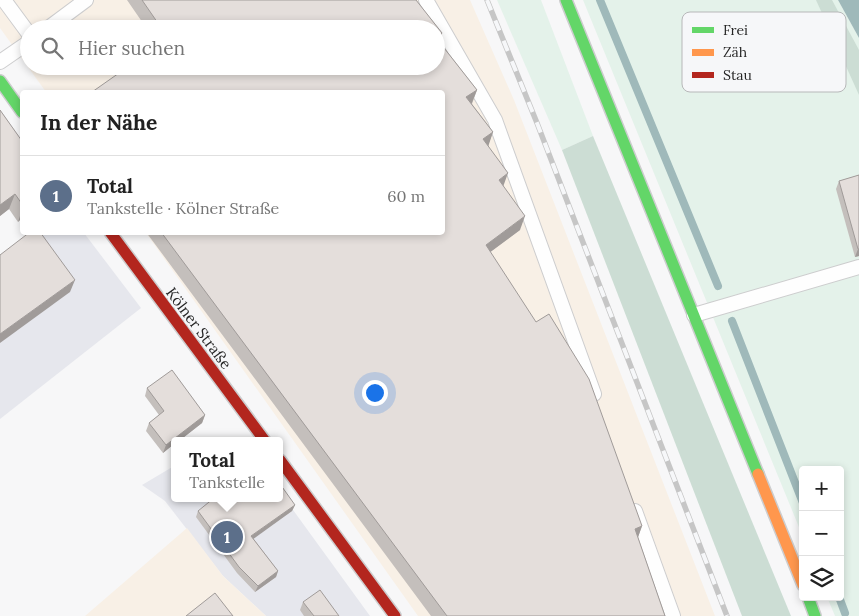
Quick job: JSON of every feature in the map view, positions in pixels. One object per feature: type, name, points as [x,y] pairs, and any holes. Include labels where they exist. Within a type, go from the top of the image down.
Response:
[{"type":"main road","points":[[566,0],[799,575]]},
{"type":"main road","points":[[0,81],[20,109]]},
{"type":"main road","name":"Kölner Straße","points":[[112,235],[262,437]]},
{"type":"main road","points":[[283,464],[395,616]]},
{"type":"main road","points":[[809,601],[815,616]]},
{"type":"lane","points":[[4,0],[20,22]]},
{"type":"lane","points":[[59,20],[86,0]]},
{"type":"lane","points":[[426,0],[438,20]]},
{"type":"lane","points":[[445,33],[495,120],[599,410]]},
{"type":"lane","points":[[0,62],[20,48]]},
{"type":"lane","points":[[694,315],[859,267]]},
{"type":"lane","points":[[630,494],[673,616]]},
{"type":"shaded area","points":[[0,0],[470,0],[514,100],[715,616],[418,616],[147,235],[445,235],[445,90],[45,90],[34,75],[445,75],[445,20],[20,20],[20,56],[0,28]]},
{"type":"shaded area","points":[[497,0],[541,0],[593,136],[562,150]]},
{"type":"shaded area","points":[[583,0],[838,0],[845,12],[682,12],[682,92],[846,92],[846,14],[859,38],[859,616],[835,616],[829,601],[844,601],[844,466],[799,466],[799,527]]},
{"type":"shaded area","points":[[816,0],[832,0],[838,12],[821,12]]},
{"type":"shaded area","points":[[846,26],[859,50],[859,95],[846,66]]},
{"type":"shaded area","points":[[593,136],[791,616],[742,616],[562,150]]},
{"type":"shaded area","points":[[30,235],[86,235],[141,308],[0,419],[0,255]]},
{"type":"shaded area","points":[[171,468],[171,502],[283,502],[283,496],[370,616],[266,616],[223,576],[165,501],[142,485]]},
{"type":"shaded area","points":[[187,528],[223,576],[266,616],[85,616]]},
{"type":"water","points":[[838,0],[859,0],[859,38],[846,12]]},
{"type":"building","points":[[142,0],[416,0],[432,20],[156,20]]},
{"type":"building","points":[[445,49],[477,90],[466,97],[493,132],[483,139],[508,173],[499,180],[525,216],[486,245],[536,322],[549,314],[589,379],[642,526],[635,529],[665,616],[447,616],[163,235],[445,235],[445,90],[95,90],[116,75],[445,75]]},
{"type":"building","points":[[0,110],[20,138],[20,201],[15,194],[0,205]]},
{"type":"building","points":[[859,175],[859,249],[858,249],[839,181]]},
{"type":"building","points":[[26,235],[42,235],[75,280],[0,334],[0,255]]},
{"type":"building","points":[[172,370],[205,415],[176,437],[171,437],[171,441],[166,445],[149,423],[164,411],[147,388]]},
{"type":"building","points":[[283,488],[295,505],[251,536],[278,571],[258,586],[239,567],[198,511],[209,502],[283,502]]},
{"type":"building","points":[[320,590],[339,616],[314,616],[303,602]]},
{"type":"building","points":[[215,593],[233,616],[186,616]]},
{"type":"waterway","points":[[600,0],[718,286]]},
{"type":"waterway","points":[[732,321],[799,493]]},
{"type":"waterway","points":[[840,601],[845,613]]},
{"type":"railway","points":[[487,0],[537,123],[727,616]]},
{"type":"traffic: fast","points":[[566,0],[758,474]]},
{"type":"traffic: fast","points":[[0,81],[20,109]]},
{"type":"traffic: fast","points":[[809,601],[815,616]]},
{"type":"traffic: slow","points":[[758,474],[799,575]]},
{"type":"traffic: jam","points":[[112,235],[262,437]]},
{"type":"traffic: jam","points":[[283,464],[395,616]]},
{"type":"place","name":"Total","points":[[227,537]]}]
